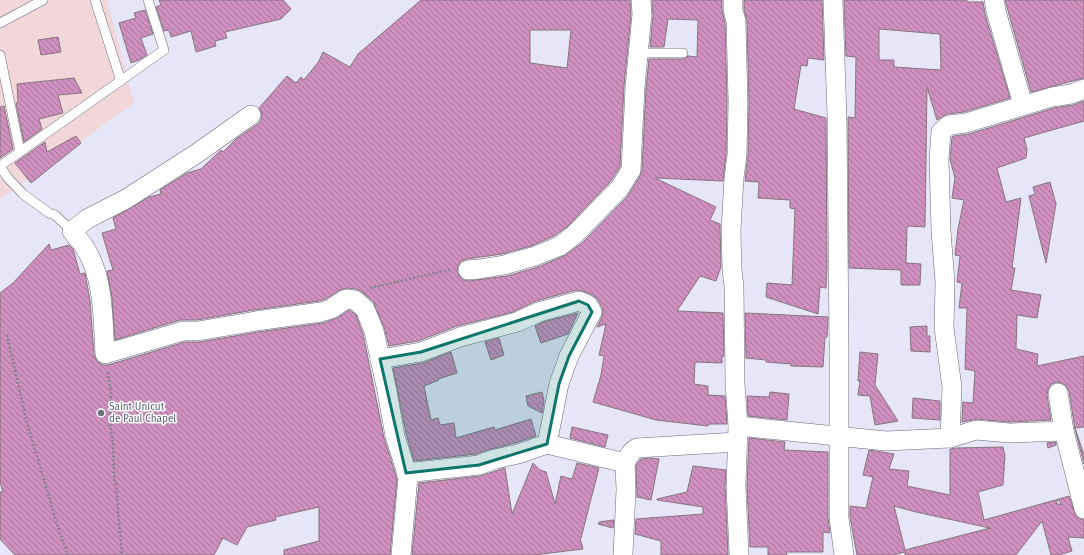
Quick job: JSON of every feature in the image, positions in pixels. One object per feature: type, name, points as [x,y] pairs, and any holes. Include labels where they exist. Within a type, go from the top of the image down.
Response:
[{"type":"street","points":[[468,270],[480,270],[504,265],[535,256],[560,246],[574,235],[619,189],[631,170],[638,53],[642,14],[641,0]]},
{"type":"street","points":[[733,0],[733,10],[736,21],[738,102],[737,155],[731,230],[734,287],[738,555]]},
{"type":"street","points":[[833,0],[837,117],[840,435],[839,518],[844,555]]},
{"type":"street","points":[[994,0],[1023,106]]},
{"type":"street","points":[[950,438],[952,387],[944,328],[945,282],[941,231],[939,159],[941,132],[949,125],[966,123],[1052,97],[1071,94],[1084,89]]},
{"type":"street","points":[[251,115],[196,154],[126,199],[87,219],[72,231],[86,248],[94,268],[103,318],[105,354],[183,331],[198,331],[256,320],[321,312],[331,309],[346,299],[355,300],[365,309],[374,331],[396,436],[408,477],[401,555]]},
{"type":"street","points":[[380,359],[422,352],[468,335],[517,322],[539,312],[579,301],[588,305],[592,312],[569,356],[559,384],[547,444]]},
{"type":"street","points":[[1058,393],[1064,431],[1084,509]]},
{"type":"street","points":[[623,555],[626,490],[625,463],[630,454],[637,448],[737,434],[804,433],[840,435],[886,441],[950,438],[976,430],[1009,432],[1064,431]]},
{"type":"street","points":[[406,473],[479,465],[547,444],[625,463]]},
{"type":"lane","points":[[0,23],[43,0]]},
{"type":"lane","points":[[95,0],[121,81]]},
{"type":"lane","points":[[72,231],[55,216],[23,194],[7,177],[0,166],[164,50],[148,0]]},
{"type":"lane","points":[[638,53],[683,52]]},
{"type":"lane","points":[[0,55],[20,152]]},
{"type":"path","points":[[355,300],[366,289],[445,270],[468,270]]},
{"type":"path","points":[[7,335],[26,418],[60,534],[68,555]]},
{"type":"path","points":[[105,354],[111,392],[110,424],[113,443],[114,475],[122,555]]},
{"type":"highlighted area","points":[[579,301],[588,305],[592,312],[569,356],[559,384],[547,444],[479,465],[406,473],[380,359],[421,352]]},
{"type":"shaded area","points":[[0,0],[107,0],[134,103],[0,199]]},
{"type":"building","points":[[159,0],[283,0],[291,9],[281,19],[225,32],[227,38],[215,41],[216,46],[196,52],[191,31],[171,37],[169,30],[164,31],[156,7],[161,5]]},
{"type":"building","points":[[421,0],[630,0],[631,14],[624,86],[620,167],[610,182],[567,227],[554,236],[531,246],[502,254],[461,261],[457,271],[463,280],[469,281],[507,276],[538,267],[564,256],[582,243],[627,197],[640,176],[642,171],[649,59],[683,59],[688,56],[697,57],[698,20],[668,19],[664,47],[650,47],[653,15],[652,0],[722,0],[722,10],[725,23],[727,102],[726,154],[723,181],[655,178],[716,207],[710,220],[720,224],[721,267],[716,281],[700,276],[677,311],[723,313],[724,356],[722,356],[722,363],[695,362],[694,384],[708,386],[708,395],[725,396],[727,424],[709,424],[708,426],[656,420],[593,402],[601,375],[604,356],[599,355],[606,324],[597,327],[603,312],[598,300],[593,295],[576,290],[536,301],[513,312],[457,326],[418,341],[389,346],[384,327],[373,301],[356,289],[347,288],[319,301],[197,320],[180,320],[115,340],[112,298],[107,271],[113,270],[102,233],[116,229],[113,218],[149,197],[161,194],[160,190],[187,173],[201,169],[221,150],[223,152],[236,139],[258,124],[261,120],[262,114],[259,108],[287,76],[296,83],[301,77],[304,80],[319,61],[323,52],[350,67],[358,54]],"holes":[[[530,30],[571,30],[567,68],[530,63]]]},
{"type":"building","points":[[744,0],[822,0],[824,60],[808,58],[807,66],[801,65],[794,109],[826,118],[827,266],[826,288],[820,287],[818,314],[766,297],[767,283],[792,285],[795,209],[790,208],[790,200],[758,198],[759,182],[745,181],[748,155],[749,102],[747,21],[744,9]]},
{"type":"building","points":[[844,0],[967,0],[967,2],[983,2],[985,14],[1010,98],[964,112],[947,114],[937,120],[927,87],[925,227],[908,226],[907,228],[906,263],[921,264],[920,285],[901,285],[901,270],[849,268],[848,117],[855,118],[856,57],[846,56]],"holes":[[[879,29],[940,34],[941,70],[894,67],[894,60],[879,60]]]},
{"type":"building","points":[[1005,0],[1084,0],[1084,78],[1031,92]]},
{"type":"building","points":[[145,10],[153,34],[141,38],[147,55],[131,63],[119,23],[136,18],[134,13]]},
{"type":"building","points":[[58,37],[61,52],[41,55],[38,40]]},
{"type":"building","points":[[74,78],[82,93],[58,95],[63,113],[39,119],[42,129],[24,142],[16,103],[18,102],[17,84]]},
{"type":"building","points":[[1084,101],[1084,121],[1024,138],[1027,149],[1026,158],[997,168],[1006,202],[1021,198],[1012,268],[1015,268],[1011,290],[1041,295],[1037,318],[1017,315],[1016,349],[1038,354],[1037,366],[1084,356],[1084,427],[1075,428],[1084,455],[1084,464],[1075,429],[1069,391],[1062,383],[1057,382],[1051,384],[1048,389],[1047,395],[1051,420],[1009,422],[977,419],[962,422],[963,402],[973,403],[975,371],[965,369],[967,308],[959,308],[962,283],[957,282],[960,256],[955,255],[958,229],[964,200],[952,198],[955,178],[950,159],[952,137],[954,136],[969,134],[1054,108],[1073,105]]},
{"type":"building","points":[[4,106],[13,149],[0,158],[0,107]]},
{"type":"building","points":[[76,136],[81,143],[31,183],[15,163],[45,142],[47,152]]},
{"type":"building","points":[[1050,182],[1056,204],[1046,263],[1029,196],[1035,194],[1033,187]]},
{"type":"building","points":[[49,244],[51,250],[69,245],[73,249],[80,274],[85,273],[90,301],[94,355],[97,361],[102,365],[108,365],[185,342],[200,342],[323,323],[337,318],[349,310],[356,315],[363,334],[384,438],[397,479],[390,555],[284,555],[284,550],[319,541],[319,507],[275,517],[276,520],[247,527],[237,545],[223,538],[214,555],[15,555],[0,539],[0,492],[3,492],[0,482],[0,293],[13,283]]},
{"type":"building","points":[[578,313],[568,334],[541,343],[535,326],[543,322]]},
{"type":"building","points":[[745,313],[828,317],[823,367],[791,366],[791,364],[766,362],[766,360],[746,358]]},
{"type":"building","points":[[927,326],[927,336],[930,336],[930,352],[911,351],[910,327]]},
{"type":"building","points":[[499,338],[504,355],[491,360],[485,342]]},
{"type":"building","points":[[451,352],[457,373],[438,379],[439,380],[424,386],[431,420],[438,418],[440,425],[454,423],[456,438],[494,427],[495,430],[531,419],[536,436],[476,454],[414,461],[406,433],[393,368],[423,363]]},
{"type":"building","points":[[860,352],[878,354],[875,385],[898,421],[875,425],[870,396],[858,395],[860,381],[858,381]]},
{"type":"building","points":[[542,392],[544,401],[542,413],[528,406],[526,396]]},
{"type":"building","points":[[770,392],[789,394],[787,420],[748,416],[747,396],[769,397]]},
{"type":"building","points":[[913,398],[940,401],[940,420],[912,418]]},
{"type":"building","points":[[572,427],[608,435],[605,447],[570,438]]},
{"type":"building","points":[[749,438],[785,442],[784,450],[828,452],[828,518],[830,533],[823,532],[823,552],[786,552],[787,555],[768,555],[768,547],[750,547],[747,486]]},
{"type":"building","points":[[1056,442],[1056,445],[1048,448],[1047,443]]},
{"type":"building","points":[[1003,447],[1005,456],[1003,485],[978,492],[984,520],[1069,496],[1076,516],[1084,520],[1084,538],[1068,537],[1072,551],[1059,555],[1051,555],[1042,521],[1016,555],[905,555],[905,552],[893,555],[857,555],[850,517],[850,506],[866,508],[873,477],[863,475],[869,450],[894,454],[889,469],[909,471],[907,486],[950,495],[950,449]],"holes":[[[1059,499],[1061,505],[1056,503]],[[894,506],[990,528],[905,550]]]},
{"type":"building","points":[[641,459],[659,459],[651,500],[637,497],[636,465]]},
{"type":"building","points":[[533,463],[540,470],[546,472],[555,504],[561,476],[572,479],[577,463],[599,468],[580,538],[583,549],[534,555],[412,555],[419,483],[480,476],[505,468],[512,514]]},
{"type":"building","points":[[693,466],[726,470],[725,486],[728,555],[661,555],[661,541],[635,534],[636,519],[703,514],[703,507],[657,500],[687,492]]},
{"type":"building","points":[[614,520],[613,528],[598,524],[599,522]]},
{"type":"place","name":"Saint Unicut de Paul Chapel","points":[[101,413]]}]
